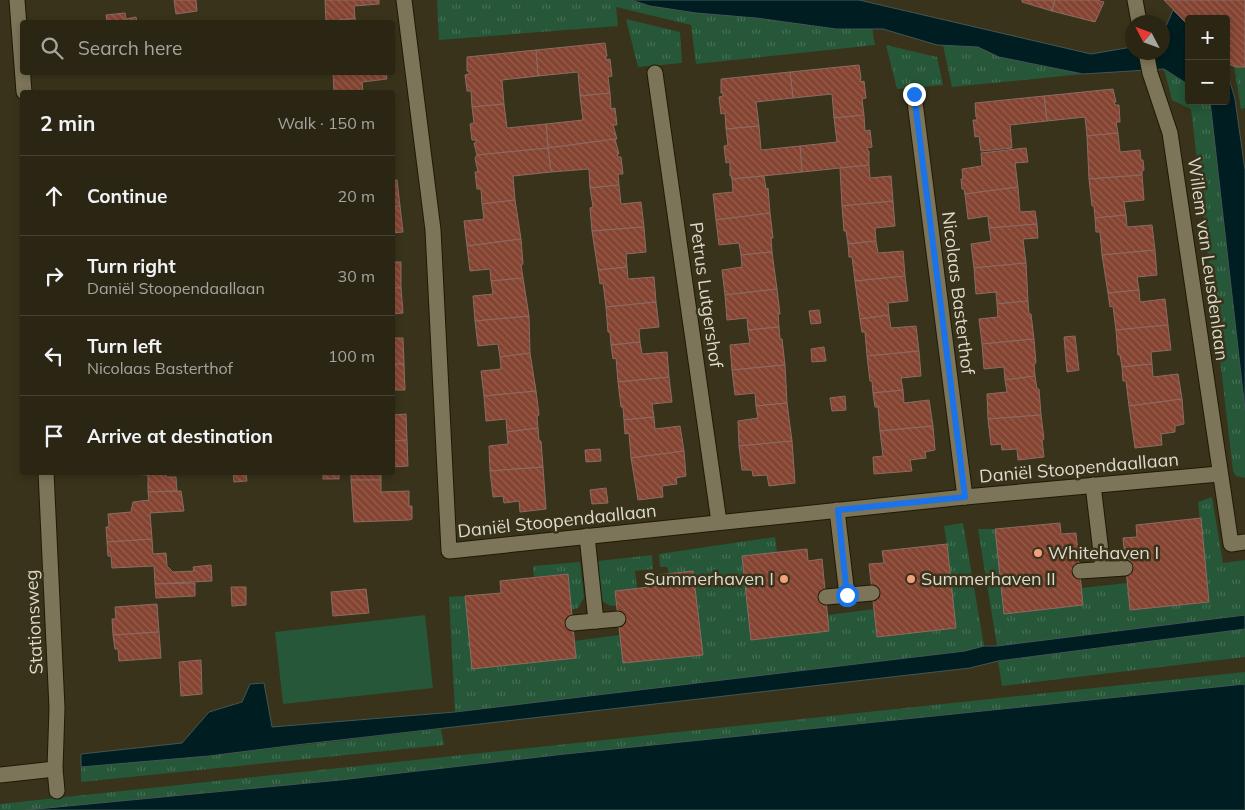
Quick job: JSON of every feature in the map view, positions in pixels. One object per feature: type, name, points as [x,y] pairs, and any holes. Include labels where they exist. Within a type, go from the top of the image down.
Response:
[{"type":"street","points":[[17,0],[20,39]]},
{"type":"street","name":"Daniël Stoopendaallaan","points":[[404,0],[433,230],[449,551],[965,497],[1219,474]]},
{"type":"street","points":[[1135,0],[1138,15]]},
{"type":"street","name":"Willem van Leusdenlaan","points":[[1148,60],[1170,133],[1211,404],[1219,474],[1231,544],[1245,542]]},
{"type":"street","name":"Petrus Lutgershof","points":[[655,74],[719,522]]},
{"type":"street","points":[[23,75],[24,90]]},
{"type":"street","name":"Nicolaas Basterthof","points":[[914,94],[965,497]]},
{"type":"street","name":"Stationsweg","points":[[46,475],[57,708],[55,769],[57,790]]},
{"type":"street","points":[[1093,485],[1103,569]]},
{"type":"street","points":[[838,510],[847,595]]},
{"type":"street","points":[[587,536],[596,621]]},
{"type":"street","points":[[1080,571],[1125,568]]},
{"type":"street","points":[[826,597],[872,593]]},
{"type":"street","points":[[572,623],[618,619]]},
{"type":"street","points":[[0,775],[55,769]]},
{"type":"green space","points":[[437,0],[631,0],[650,6],[696,13],[756,18],[836,29],[872,29],[875,45],[696,64],[691,25],[616,7],[618,26],[439,40]]},
{"type":"green space","points":[[626,19],[680,32],[682,63],[638,67]]},
{"type":"green space","points":[[886,45],[937,57],[943,85],[897,89]]},
{"type":"green space","points":[[943,45],[978,47],[999,57],[1083,74],[952,87]]},
{"type":"green space","points":[[1234,66],[1245,67],[1245,108],[1241,109]]},
{"type":"green space","points":[[1164,69],[1185,82],[1185,105],[1210,105],[1245,410],[1245,478],[1236,476],[1233,471],[1191,109],[1172,100]]},
{"type":"green space","points":[[1212,497],[1223,563],[1245,560],[1245,615],[997,646],[978,529],[995,529],[1004,614],[1083,605],[1081,588],[1127,583],[1130,610],[1209,602],[1198,502]]},
{"type":"green space","points":[[963,523],[984,646],[965,651],[455,712],[449,597],[465,596],[576,658],[574,641],[620,635],[623,663],[702,655],[692,571],[669,574],[667,567],[660,567],[659,554],[775,537],[777,552],[742,556],[751,640],[829,631],[828,615],[874,609],[877,637],[956,628],[944,526]]},
{"type":"green space","points":[[652,555],[653,569],[635,571],[637,588],[615,591],[616,606],[602,601],[599,596],[598,561]]},
{"type":"green space","points":[[580,562],[584,598],[578,608],[571,610],[567,574],[534,577],[533,566]]},
{"type":"green space","points":[[425,615],[433,688],[283,704],[275,632]]},
{"type":"green space","points":[[1245,629],[1245,657],[1002,686],[998,661]]},
{"type":"green space","points":[[1245,672],[1245,684],[565,754],[340,780],[26,810],[0,810],[0,804]]},
{"type":"green space","points":[[441,729],[444,745],[81,782],[81,767],[209,756]]},
{"type":"water","points":[[631,0],[859,0],[1091,54],[1125,48],[1125,60],[1170,60],[1170,17],[1173,10],[1185,22],[1185,82],[1164,69],[1083,74],[999,57],[978,47],[937,45],[883,29],[836,29],[650,6]]},
{"type":"water","points":[[1230,82],[1235,99],[1245,170],[1245,410],[1210,105],[1230,105]]},
{"type":"water","points":[[1245,615],[1245,629],[998,661],[970,668],[209,756],[81,767],[81,754],[182,743],[209,712],[242,702],[250,684],[264,683],[272,727],[455,712],[965,651],[984,646],[997,646]]},
{"type":"water","points":[[1245,684],[1245,810],[26,810],[340,780],[565,754]]},
{"type":"building","points":[[174,0],[196,0],[197,11],[176,14]]},
{"type":"building","points":[[325,0],[379,0],[379,4],[354,6],[355,18],[326,20]]},
{"type":"building","points":[[1022,0],[1055,0],[1052,11],[1022,2]]},
{"type":"building","points":[[1055,0],[1096,0],[1104,2],[1095,22],[1052,11]]},
{"type":"building","points":[[1164,0],[1245,0],[1245,67],[1230,65],[1230,15],[1185,15],[1185,22]]},
{"type":"building","points":[[125,13],[126,19],[136,17],[137,20],[107,20],[106,15]]},
{"type":"building","points":[[605,43],[606,60],[610,59],[612,76],[608,77],[610,93],[580,96],[578,72],[538,76],[536,50]]},
{"type":"building","points":[[536,50],[538,76],[502,80],[504,104],[472,107],[471,91],[467,91],[465,75],[469,74],[469,71],[467,71],[467,57]]},
{"type":"building","points":[[859,65],[860,82],[864,81],[866,98],[862,99],[864,115],[834,118],[832,94],[793,98],[790,72]]},
{"type":"building","points":[[790,72],[793,98],[756,102],[759,126],[726,129],[725,113],[721,114],[719,97],[723,96],[723,93],[721,93],[721,79]]},
{"type":"building","points":[[333,75],[386,75],[387,79],[362,82],[363,90],[334,90]]},
{"type":"building","points":[[1113,89],[1115,105],[1119,105],[1120,122],[1116,122],[1118,133],[1087,136],[1085,117],[1047,121],[1044,96]]},
{"type":"building","points":[[610,93],[611,109],[615,108],[617,125],[613,125],[617,139],[548,148],[546,124],[583,120],[580,96]]},
{"type":"building","points":[[1044,96],[1047,121],[1010,125],[1012,148],[981,151],[979,136],[975,137],[973,120],[977,120],[977,117],[975,103]]},
{"type":"building","points":[[504,104],[507,128],[546,124],[548,148],[477,155],[474,143],[476,143],[476,140],[472,140],[470,124],[474,123],[472,107]]},
{"type":"building","points":[[864,115],[865,131],[870,130],[872,147],[867,148],[869,151],[869,165],[802,172],[800,146],[837,142],[834,118]]},
{"type":"building","points":[[759,126],[761,150],[800,146],[802,172],[732,179],[730,176],[730,162],[726,163],[724,146],[728,145],[726,129]]},
{"type":"building","points":[[1118,133],[1120,152],[1140,150],[1144,170],[1142,175],[1089,179],[1087,136]]},
{"type":"building","points":[[615,139],[618,157],[621,157],[623,174],[618,174],[619,185],[590,188],[589,169],[551,172],[548,148]]},
{"type":"building","points":[[548,148],[551,172],[513,176],[515,200],[482,204],[481,189],[477,189],[475,172],[478,172],[475,158],[477,155]]},
{"type":"building","points":[[1026,148],[1028,162],[1015,163],[1018,187],[965,194],[964,189],[962,189],[962,169],[982,166],[981,153]]},
{"type":"building","points":[[869,165],[870,178],[891,176],[893,201],[842,206],[840,168]]},
{"type":"building","points":[[1142,175],[1144,200],[1124,202],[1126,215],[1095,218],[1089,179]]},
{"type":"building","points":[[764,176],[766,189],[768,188],[770,213],[716,220],[713,194],[733,192],[732,179]]},
{"type":"building","points":[[395,180],[397,180],[400,206],[395,207]]},
{"type":"building","points":[[619,185],[621,204],[641,202],[644,227],[592,231],[590,208],[593,207],[590,188]]},
{"type":"building","points":[[1018,187],[1020,212],[1035,211],[1037,224],[989,228],[988,216],[968,219],[965,194]]},
{"type":"building","points":[[515,200],[521,239],[467,246],[464,221],[484,219],[482,204]]},
{"type":"building","points":[[893,201],[895,226],[875,228],[876,241],[848,244],[846,231],[844,231],[842,206]]},
{"type":"building","points":[[400,206],[403,232],[395,233],[395,207]]},
{"type":"building","points":[[770,213],[773,238],[771,238],[772,252],[741,255],[739,243],[719,245],[716,220]]},
{"type":"building","points":[[1126,215],[1127,227],[1152,225],[1155,250],[1102,255],[1100,232],[1096,232],[1095,218]]},
{"type":"building","points":[[1037,224],[1038,238],[1023,239],[1026,263],[974,268],[971,244],[991,241],[989,228]]},
{"type":"building","points":[[644,227],[646,252],[626,254],[627,267],[598,270],[592,231]]},
{"type":"building","points":[[521,239],[523,278],[491,281],[490,269],[470,271],[467,246]]},
{"type":"building","points":[[876,241],[878,253],[903,251],[905,276],[855,281],[852,257],[849,257],[848,244]]},
{"type":"building","points":[[1155,250],[1157,275],[1137,277],[1139,290],[1108,293],[1102,255]]},
{"type":"building","points":[[772,252],[777,289],[725,295],[722,270],[742,267],[741,255]]},
{"type":"building","points":[[395,262],[401,262],[401,288],[395,288]]},
{"type":"building","points":[[1026,263],[1028,301],[997,304],[996,292],[976,294],[974,268]]},
{"type":"building","points":[[627,267],[628,279],[654,277],[656,302],[606,307],[603,283],[600,284],[598,270]]},
{"type":"building","points":[[905,276],[908,301],[888,303],[889,315],[860,319],[855,281]]},
{"type":"building","points":[[523,278],[529,316],[475,321],[473,296],[493,294],[491,281]]},
{"type":"building","points":[[395,288],[401,288],[403,313],[395,314]]},
{"type":"building","points":[[777,289],[780,314],[778,314],[779,327],[748,330],[747,318],[727,320],[725,295]]},
{"type":"building","points":[[1139,290],[1140,302],[1165,299],[1168,325],[1116,330],[1113,306],[1110,307],[1108,293]]},
{"type":"building","points":[[1028,301],[1034,339],[982,344],[979,319],[998,317],[997,304]]},
{"type":"building","points":[[656,302],[659,327],[639,329],[640,342],[611,345],[606,307]]},
{"type":"building","points":[[819,310],[821,323],[811,324],[809,311]]},
{"type":"building","points":[[889,315],[891,328],[916,326],[919,351],[867,356],[865,332],[862,332],[860,319]]},
{"type":"building","points":[[529,316],[530,353],[500,357],[498,344],[478,346],[475,321]]},
{"type":"building","points":[[1168,325],[1171,350],[1151,352],[1152,364],[1122,367],[1120,355],[1118,355],[1116,330]]},
{"type":"building","points":[[779,327],[785,365],[732,370],[730,345],[750,343],[748,330]]},
{"type":"building","points":[[1075,336],[1079,370],[1067,372],[1064,337]]},
{"type":"building","points":[[395,338],[403,338],[404,364],[395,364]]},
{"type":"building","points":[[1034,339],[1035,376],[1005,380],[1004,367],[984,369],[982,344]]},
{"type":"building","points":[[640,342],[642,354],[667,352],[669,377],[618,382],[616,358],[613,359],[611,345]]},
{"type":"building","points":[[824,347],[826,361],[812,362],[811,349]]},
{"type":"building","points":[[919,351],[921,376],[901,378],[903,390],[873,393],[867,356]]},
{"type":"building","points":[[530,353],[536,391],[484,396],[481,371],[501,369],[500,357]]},
{"type":"building","points":[[395,364],[404,364],[405,390],[395,390]]},
{"type":"building","points":[[1152,364],[1153,377],[1178,374],[1182,399],[1129,406],[1122,367]]},
{"type":"building","points":[[785,365],[787,403],[756,406],[755,393],[735,395],[732,370]]},
{"type":"building","points":[[1035,376],[1037,389],[1039,389],[1041,415],[988,419],[987,394],[1007,392],[1005,380]]},
{"type":"building","points":[[669,377],[672,402],[652,404],[654,417],[624,420],[618,382]]},
{"type":"building","points":[[903,390],[904,403],[929,400],[933,426],[880,431],[878,407],[875,407],[873,393]]},
{"type":"building","points":[[536,391],[539,415],[537,416],[538,428],[507,432],[506,419],[486,421],[484,396]]},
{"type":"building","points":[[845,396],[846,410],[832,411],[830,398]]},
{"type":"building","points":[[1182,399],[1184,424],[1175,426],[1175,432],[1161,434],[1162,445],[1135,448],[1129,406]]},
{"type":"building","points":[[787,403],[792,441],[739,446],[738,421],[758,418],[756,406]]},
{"type":"building","points":[[406,414],[407,440],[395,441],[395,415]]},
{"type":"building","points":[[1041,415],[1044,457],[1018,460],[1017,449],[1002,450],[1001,444],[991,445],[988,419]]},
{"type":"building","points":[[654,417],[655,429],[680,426],[684,451],[631,458],[629,433],[625,434],[624,420]]},
{"type":"building","points":[[933,426],[935,450],[925,452],[926,458],[910,460],[912,471],[874,474],[873,457],[883,456],[880,431]]},
{"type":"building","points":[[538,428],[543,467],[490,471],[489,446],[508,444],[507,432]]},
{"type":"building","points":[[407,440],[408,466],[395,467],[395,441]]},
{"type":"building","points":[[792,441],[795,483],[769,486],[767,475],[753,476],[752,470],[742,470],[739,446]]},
{"type":"building","points":[[600,449],[601,461],[586,462],[585,450]]},
{"type":"building","points":[[684,451],[686,476],[676,478],[677,484],[662,486],[663,497],[638,500],[631,458]]},
{"type":"building","points":[[543,467],[546,509],[520,512],[519,501],[504,503],[503,496],[493,497],[490,471]]},
{"type":"building","points":[[148,475],[176,477],[177,491],[148,492]]},
{"type":"building","points":[[233,475],[246,475],[247,481],[234,482]]},
{"type":"building","points":[[323,475],[339,475],[339,479],[323,479]]},
{"type":"building","points":[[351,475],[381,475],[381,480],[351,480]]},
{"type":"building","points":[[351,480],[381,480],[381,492],[409,491],[409,506],[412,506],[412,519],[354,522]]},
{"type":"building","points":[[606,488],[608,503],[592,504],[590,490]]},
{"type":"building","points":[[181,491],[184,511],[150,513],[152,539],[107,542],[106,527],[109,527],[108,514],[131,512],[133,502],[149,500],[148,492]]},
{"type":"building","points":[[1201,518],[1209,602],[1130,610],[1123,538],[1137,537],[1136,525]]},
{"type":"building","name":"Whitehaven I","points":[[1060,523],[1061,534],[1076,533],[1083,605],[1004,614],[995,529]]},
{"type":"building","points":[[152,539],[153,554],[166,553],[167,566],[173,572],[194,571],[193,567],[211,565],[212,581],[155,584],[154,566],[112,568],[111,556],[108,556],[107,542]]},
{"type":"building","name":"Summerhaven II","points":[[947,544],[956,628],[877,637],[869,564],[884,563],[882,551]]},
{"type":"building","name":"Summerhaven I","points":[[807,549],[808,561],[822,559],[829,631],[751,640],[742,556]]},
{"type":"building","points":[[693,571],[703,655],[623,663],[615,591],[649,587],[647,576]]},
{"type":"building","points":[[568,574],[576,658],[472,669],[465,596],[501,593],[500,581]]},
{"type":"building","points":[[195,583],[195,596],[156,598],[155,584]]},
{"type":"building","points":[[231,587],[246,587],[246,605],[232,606]]},
{"type":"building","points":[[366,589],[369,613],[333,616],[331,592]]},
{"type":"building","points":[[157,604],[159,632],[113,635],[112,619],[116,619],[115,607]]},
{"type":"building","points":[[159,632],[161,658],[119,661],[118,649],[115,649],[113,635]]},
{"type":"building","points":[[201,660],[202,694],[181,696],[179,662]]},
{"type":"place","name":"Whitehaven I","points":[[1038,553]]},
{"type":"place","name":"Summerhaven I","points":[[784,579]]},
{"type":"place","name":"Summerhaven II","points":[[911,579]]},
{"type":"route","points":[[847,595],[838,510],[965,497],[914,94]]}]
